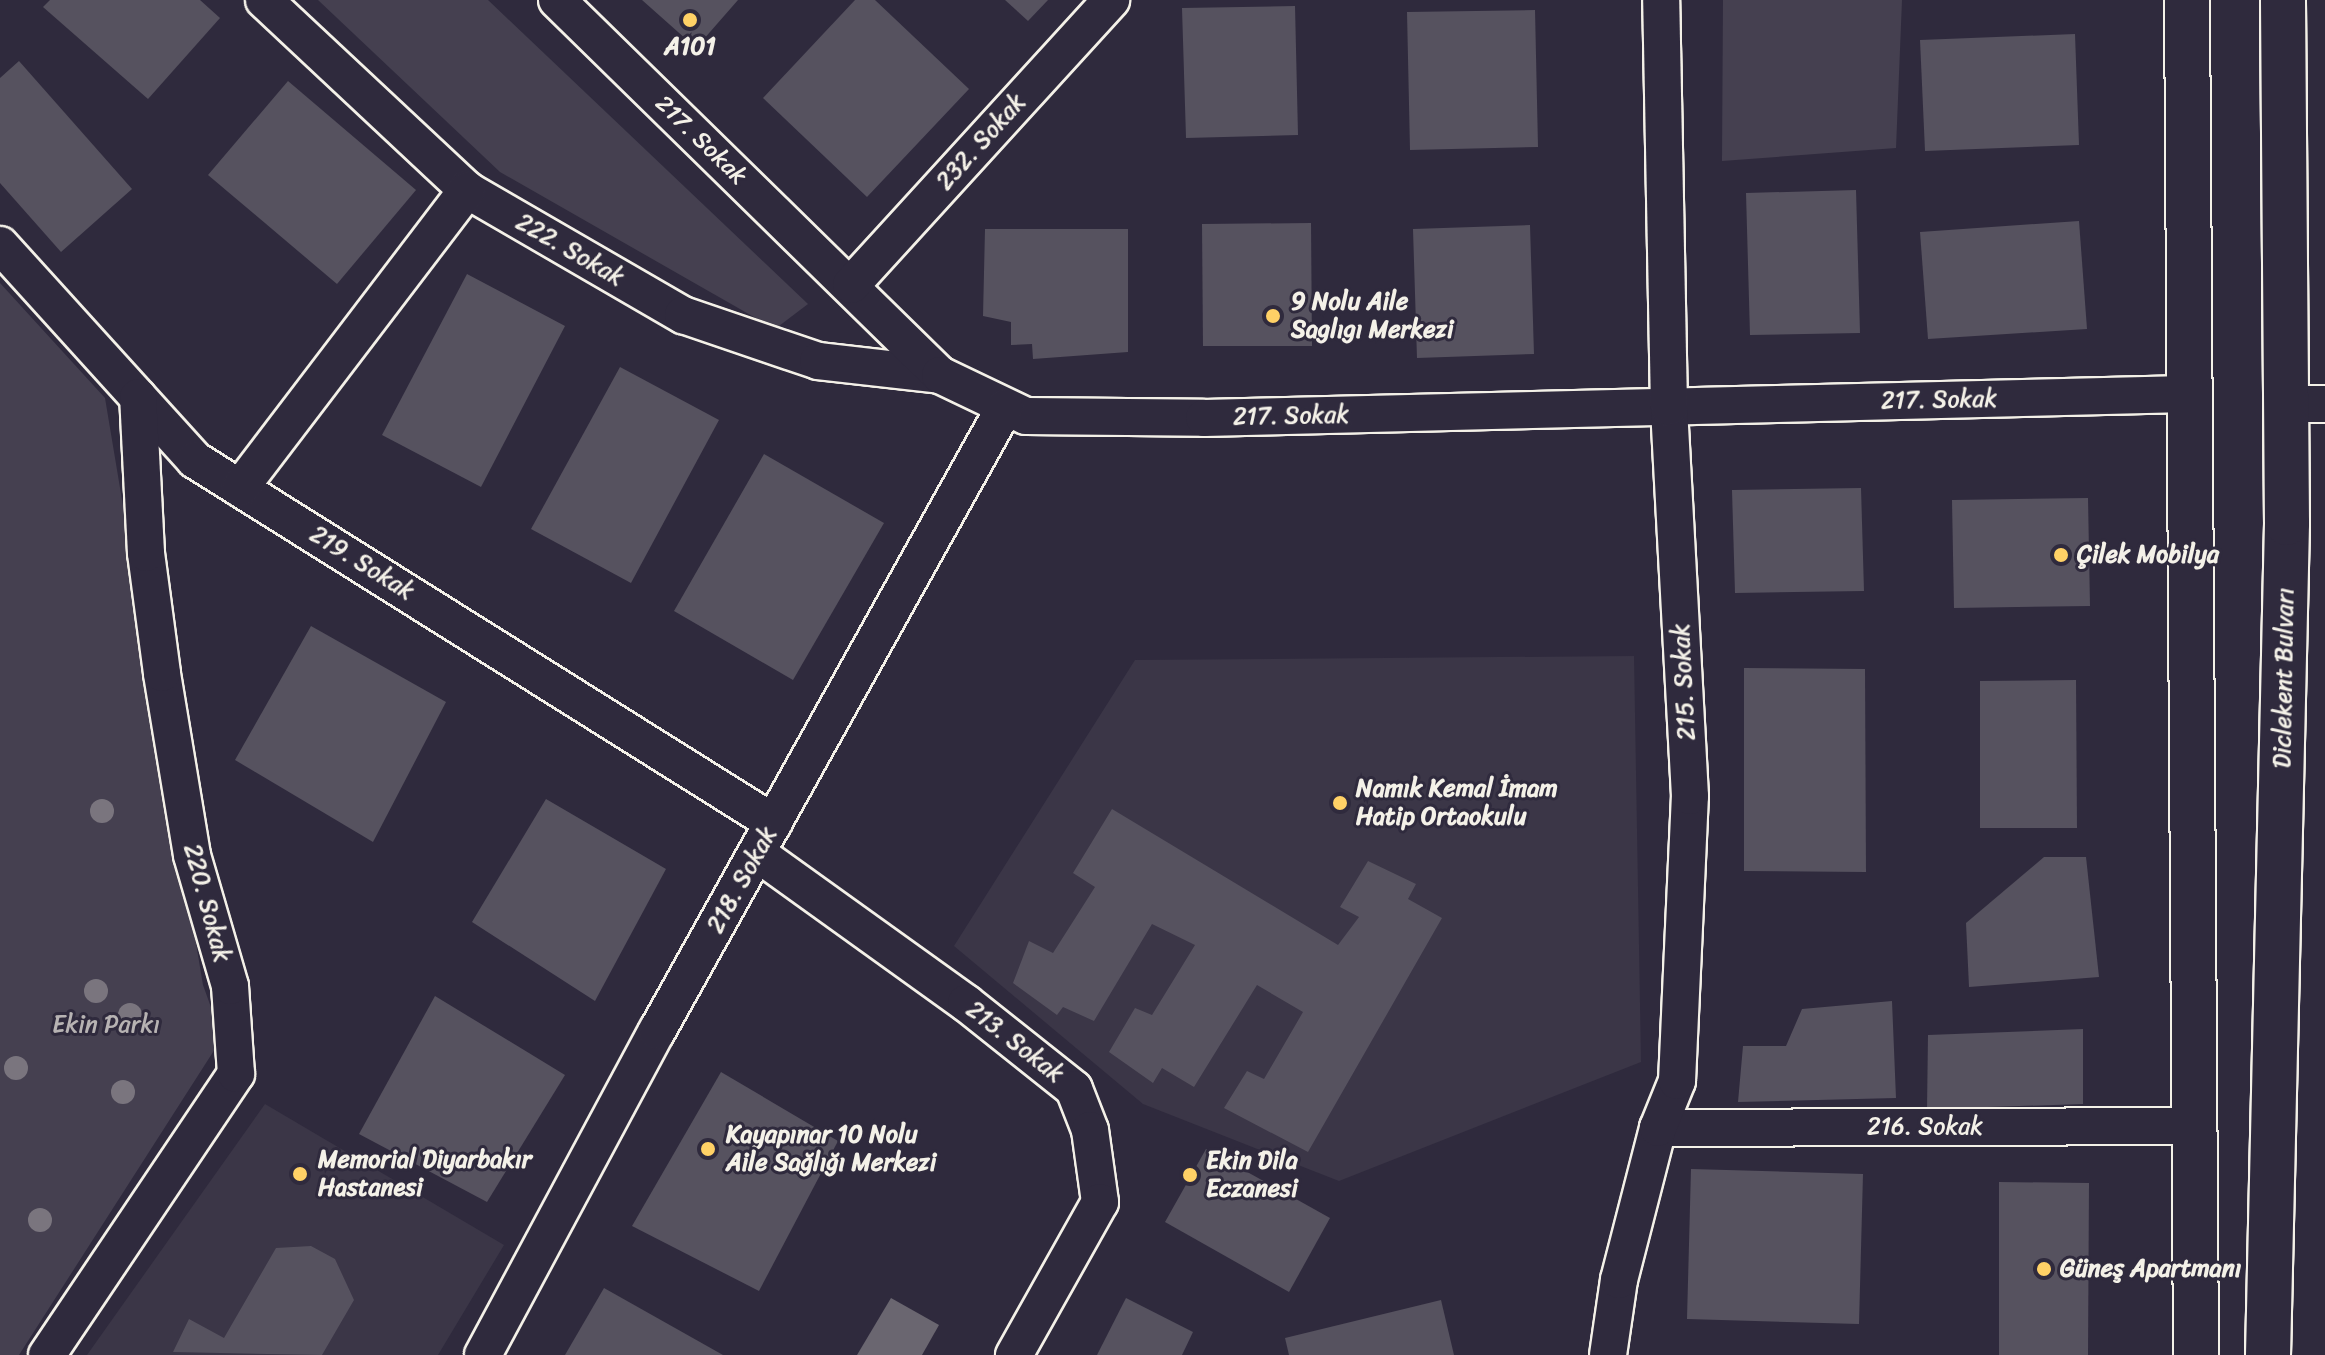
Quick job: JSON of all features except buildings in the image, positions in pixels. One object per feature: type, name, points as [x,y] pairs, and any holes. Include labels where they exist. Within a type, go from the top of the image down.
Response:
[{"type":"main road","points":[[2187,0],[2187,394],[2196,1355]]},
{"type":"main road","name":"Diclekent Bulvarı","points":[[2268,1355],[2306,404],[2283,0]]},
{"type":"street","name":"222. Sokak","points":[[264,0],[467,190],[683,315],[818,361],[940,375]]},
{"type":"street","name":"217. Sokak","points":[[557,0],[940,375],[1026,416],[1204,418],[2187,394]]},
{"type":"street","name":"232. Sokak","points":[[851,285],[1111,0]]},
{"type":"street","name":"215. Sokak","points":[[1608,1355],[1619,1280],[1658,1128],[1677,1081],[1690,796],[1669,407],[1661,0]]},
{"type":"street","points":[[240,488],[467,190]]},
{"type":"street","name":"219. Sokak","points":[[0,245],[195,460],[766,838]]},
{"type":"street","name":"220. Sokak","points":[[47,1355],[236,1074],[230,986],[192,855],[162,673],[146,553],[138,397]]},
{"type":"street","name":"218. Sokak","points":[[483,1355],[1005,407]]},
{"type":"street","name":"213. Sokak","points":[[766,838],[1074,1089],[1090,1130],[1100,1202],[1014,1355]]},
{"type":"street","name":"216. Sokak","points":[[1658,1128],[2193,1126]]},
{"type":"shaded area","name":"Namık Kemal İmam Hatip Ortaokulu","points":[[1634,656],[1641,1062],[1339,1181],[1143,1104],[954,946],[1135,660]]},
{"type":"shaded area","name":"Memorial Diyarbakır Hastanesi","points":[[265,1104],[504,1245],[438,1355],[87,1355]]},
{"type":"shaded area","points":[[891,1298],[939,1325],[922,1355],[857,1355]]},
{"type":"green space","points":[[318,0],[488,0],[808,304],[775,329],[500,172]]},
{"type":"green space","points":[[1723,0],[1902,0],[1896,148],[1722,161]]},
{"type":"green space","name":"Ekin Parkı","points":[[0,283],[105,398],[203,985],[222,1038],[19,1355],[0,1355]]},
{"type":"place","name":"A101","points":[[690,20]]},
{"type":"place","name":"9 Nolu Aile Saglıgı Merkezi","points":[[1273,316]]},
{"type":"place","name":"Çilek Mobilya","points":[[2061,555]]},
{"type":"place","name":"Namık Kemal İmam Hatip Ortaokulu","points":[[1340,803]]},
{"type":"place","name":"Kayapınar 10 Nolu Aile Sağlığı Merkezi","points":[[708,1149]]},
{"type":"place","name":"Memorial Diyarbakır Hastanesi","points":[[300,1174]]},
{"type":"place","name":"Ekin Dila Eczanesi","points":[[1190,1175]]},
{"type":"place","name":"Güneş Apartmanı","points":[[2044,1269]]}]
